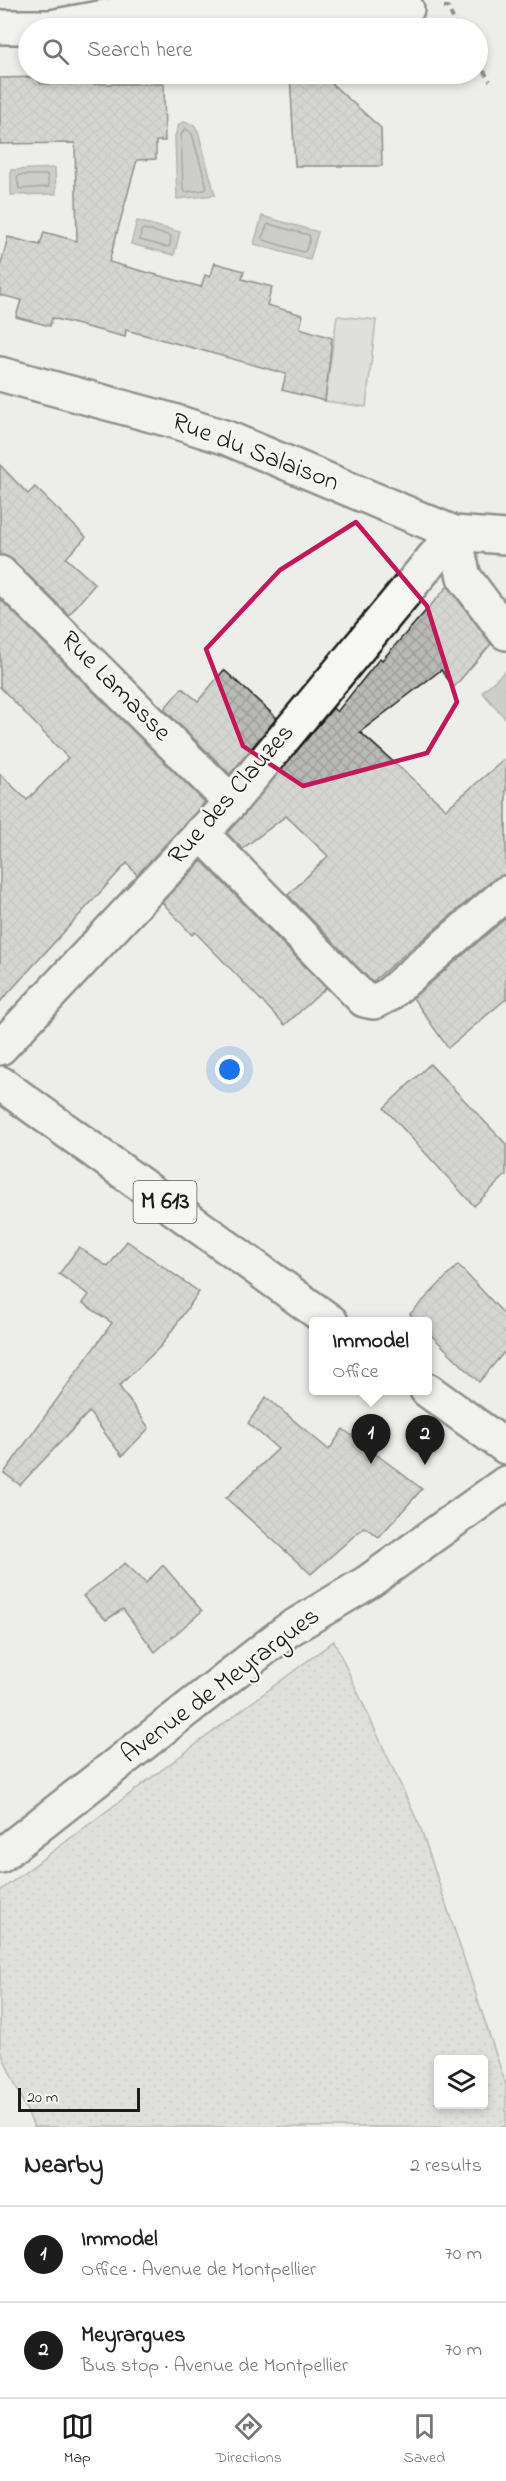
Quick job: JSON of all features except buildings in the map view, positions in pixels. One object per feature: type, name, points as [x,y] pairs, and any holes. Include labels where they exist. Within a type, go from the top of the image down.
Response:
[{"type":"street","points":[[99,18],[126,13],[407,9]]},
{"type":"street","points":[[0,27],[18,27]]},
{"type":"street","name":"Rue du Salaison","points":[[0,374],[170,420],[227,438],[454,533],[506,537]]},
{"type":"street","points":[[454,533],[464,577],[506,633]]},
{"type":"street","name":"Rue des Clauzes","points":[[0,1048],[231,802],[454,533]]},
{"type":"street","name":"Rue Lamasse","points":[[0,573],[231,802]]},
{"type":"street","points":[[201,834],[364,1000],[374,1002],[388,995],[506,893]]},
{"type":"street","name":"M 613","points":[[0,1083],[324,1317]]},
{"type":"street","points":[[432,1393],[505,1444]]},
{"type":"street","name":"Avenue de Meyrargues","points":[[0,1856],[288,1630],[368,1582],[506,1483]]},
{"type":"highlighted area","points":[[356,522],[427,606],[457,702],[427,753],[303,786],[243,746],[206,649],[280,570]]},
{"type":"shaded area","points":[[337,316],[376,320],[366,407],[325,401]]},
{"type":"shaded area","points":[[334,1641],[421,1829],[506,2085],[506,2127],[34,2127],[0,2050],[0,1891]]},
{"type":"water","points":[[184,122],[194,125],[198,131],[215,195],[177,199],[175,136],[179,124]]},
{"type":"water","points":[[55,168],[56,194],[11,195],[11,170]]},
{"type":"water","points":[[262,216],[318,232],[310,260],[254,244]]},
{"type":"water","points":[[137,221],[180,232],[174,255],[131,244]]},
{"type":"water","points":[[504,672],[506,674],[506,719],[482,692]]},
{"type":"place","name":"Immodel","points":[[371,1464]]},
{"type":"place","name":"Meyrargues","points":[[425,1465]]}]
